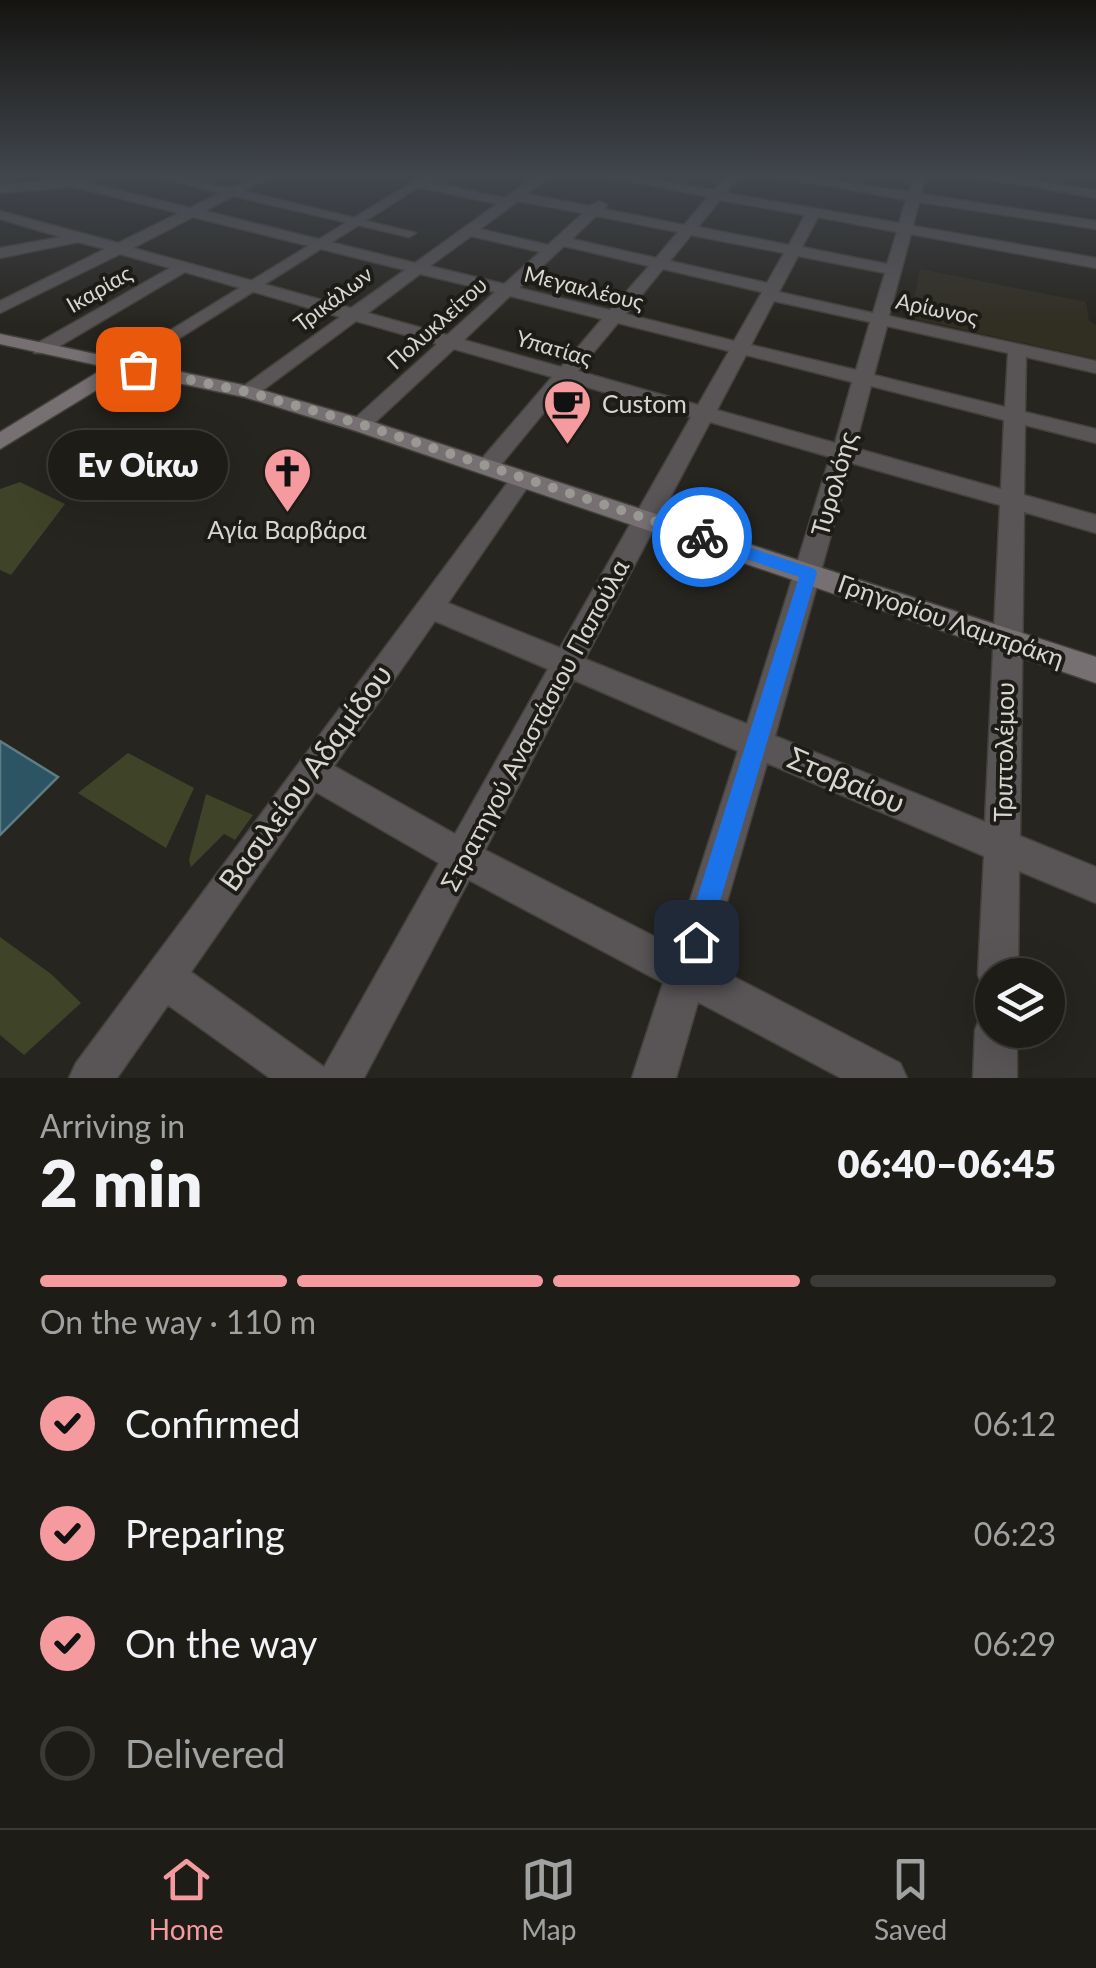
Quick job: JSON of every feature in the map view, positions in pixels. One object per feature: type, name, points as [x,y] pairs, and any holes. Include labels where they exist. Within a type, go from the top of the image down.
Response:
[{"type":"main road","name":"Γρηγορίου Λαμπράκη","points":[[0,339],[248,392],[360,424],[1096,670]]},
{"type":"main road","points":[[0,442],[122,366]]},
{"type":"street","name":"Υπατίας","points":[[37,225],[180,269],[1096,524]]},
{"type":"street","points":[[0,308],[162,225]]},
{"type":"street","name":"Μεγακλέους","points":[[238,225],[1096,436]]},
{"type":"street","points":[[122,366],[349,225]]},
{"type":"street","points":[[375,225],[409,233]]},
{"type":"street","name":"Τρικάλων","points":[[248,392],[473,225]]},
{"type":"street","name":"Πολυκλείτου","points":[[360,424],[578,225]]},
{"type":"street","points":[[675,225],[896,270]]},
{"type":"street","points":[[487,467],[691,225]]},
{"type":"street","name":"Στρατηγού Αναστάσιου Παπούλα","points":[[340,1078],[570,665],[807,225]]},
{"type":"street","points":[[886,225],[1096,263]]},
{"type":"street","name":"Τυρολόης","points":[[654,1078],[809,573],[907,225]]},
{"type":"street","points":[[1024,225],[1024,250]]},
{"type":"street","name":"Αρίωνος","points":[[466,230],[660,264],[881,320],[1096,366]]},
{"type":"street","points":[[0,252],[82,238]]},
{"type":"street","name":"Ικαρίας","points":[[41,348],[180,269]]},
{"type":"street","name":"Τριπτολέμου","points":[[999,958],[1017,350]]},
{"type":"street","name":"Βασιλείου Αδαμίδου","points":[[91,1078],[522,479]]},
{"type":"street","name":"Στοβαίου","points":[[430,607],[1096,885]]},
{"type":"street","points":[[311,771],[464,858],[885,1078]]},
{"type":"street","points":[[163,976],[307,1078]]},
{"type":"street","points":[[995,1078],[996,1048]]},
{"type":"shaded area","points":[[920,269],[1086,302],[1089,321],[1096,325],[1096,359],[910,318]]},
{"type":"green space","points":[[111,434],[154,451],[89,488],[48,473]]},
{"type":"green space","points":[[20,482],[65,504],[11,575],[0,570],[0,489]]},
{"type":"green space","points":[[128,753],[194,788],[166,848],[78,793]]},
{"type":"green space","points":[[206,794],[253,815],[235,840],[224,834],[191,867],[189,860]]},
{"type":"green space","points":[[0,937],[51,974],[81,1003],[24,1055],[0,1035]]},
{"type":"water","points":[[0,741],[58,777],[0,835]]},
{"type":"way so far","points":[[138,369],[248,392],[360,424],[702,537]]},
{"type":"place","name":"Εν Οίκω","points":[[138,369]]},
{"type":"place","name":"Custom","points":[[567,446]]},
{"type":"place","name":"Αγία Βαρβάρα","points":[[287,514]]},
{"type":"route","points":[[696,942],[809,573],[702,537]]}]
